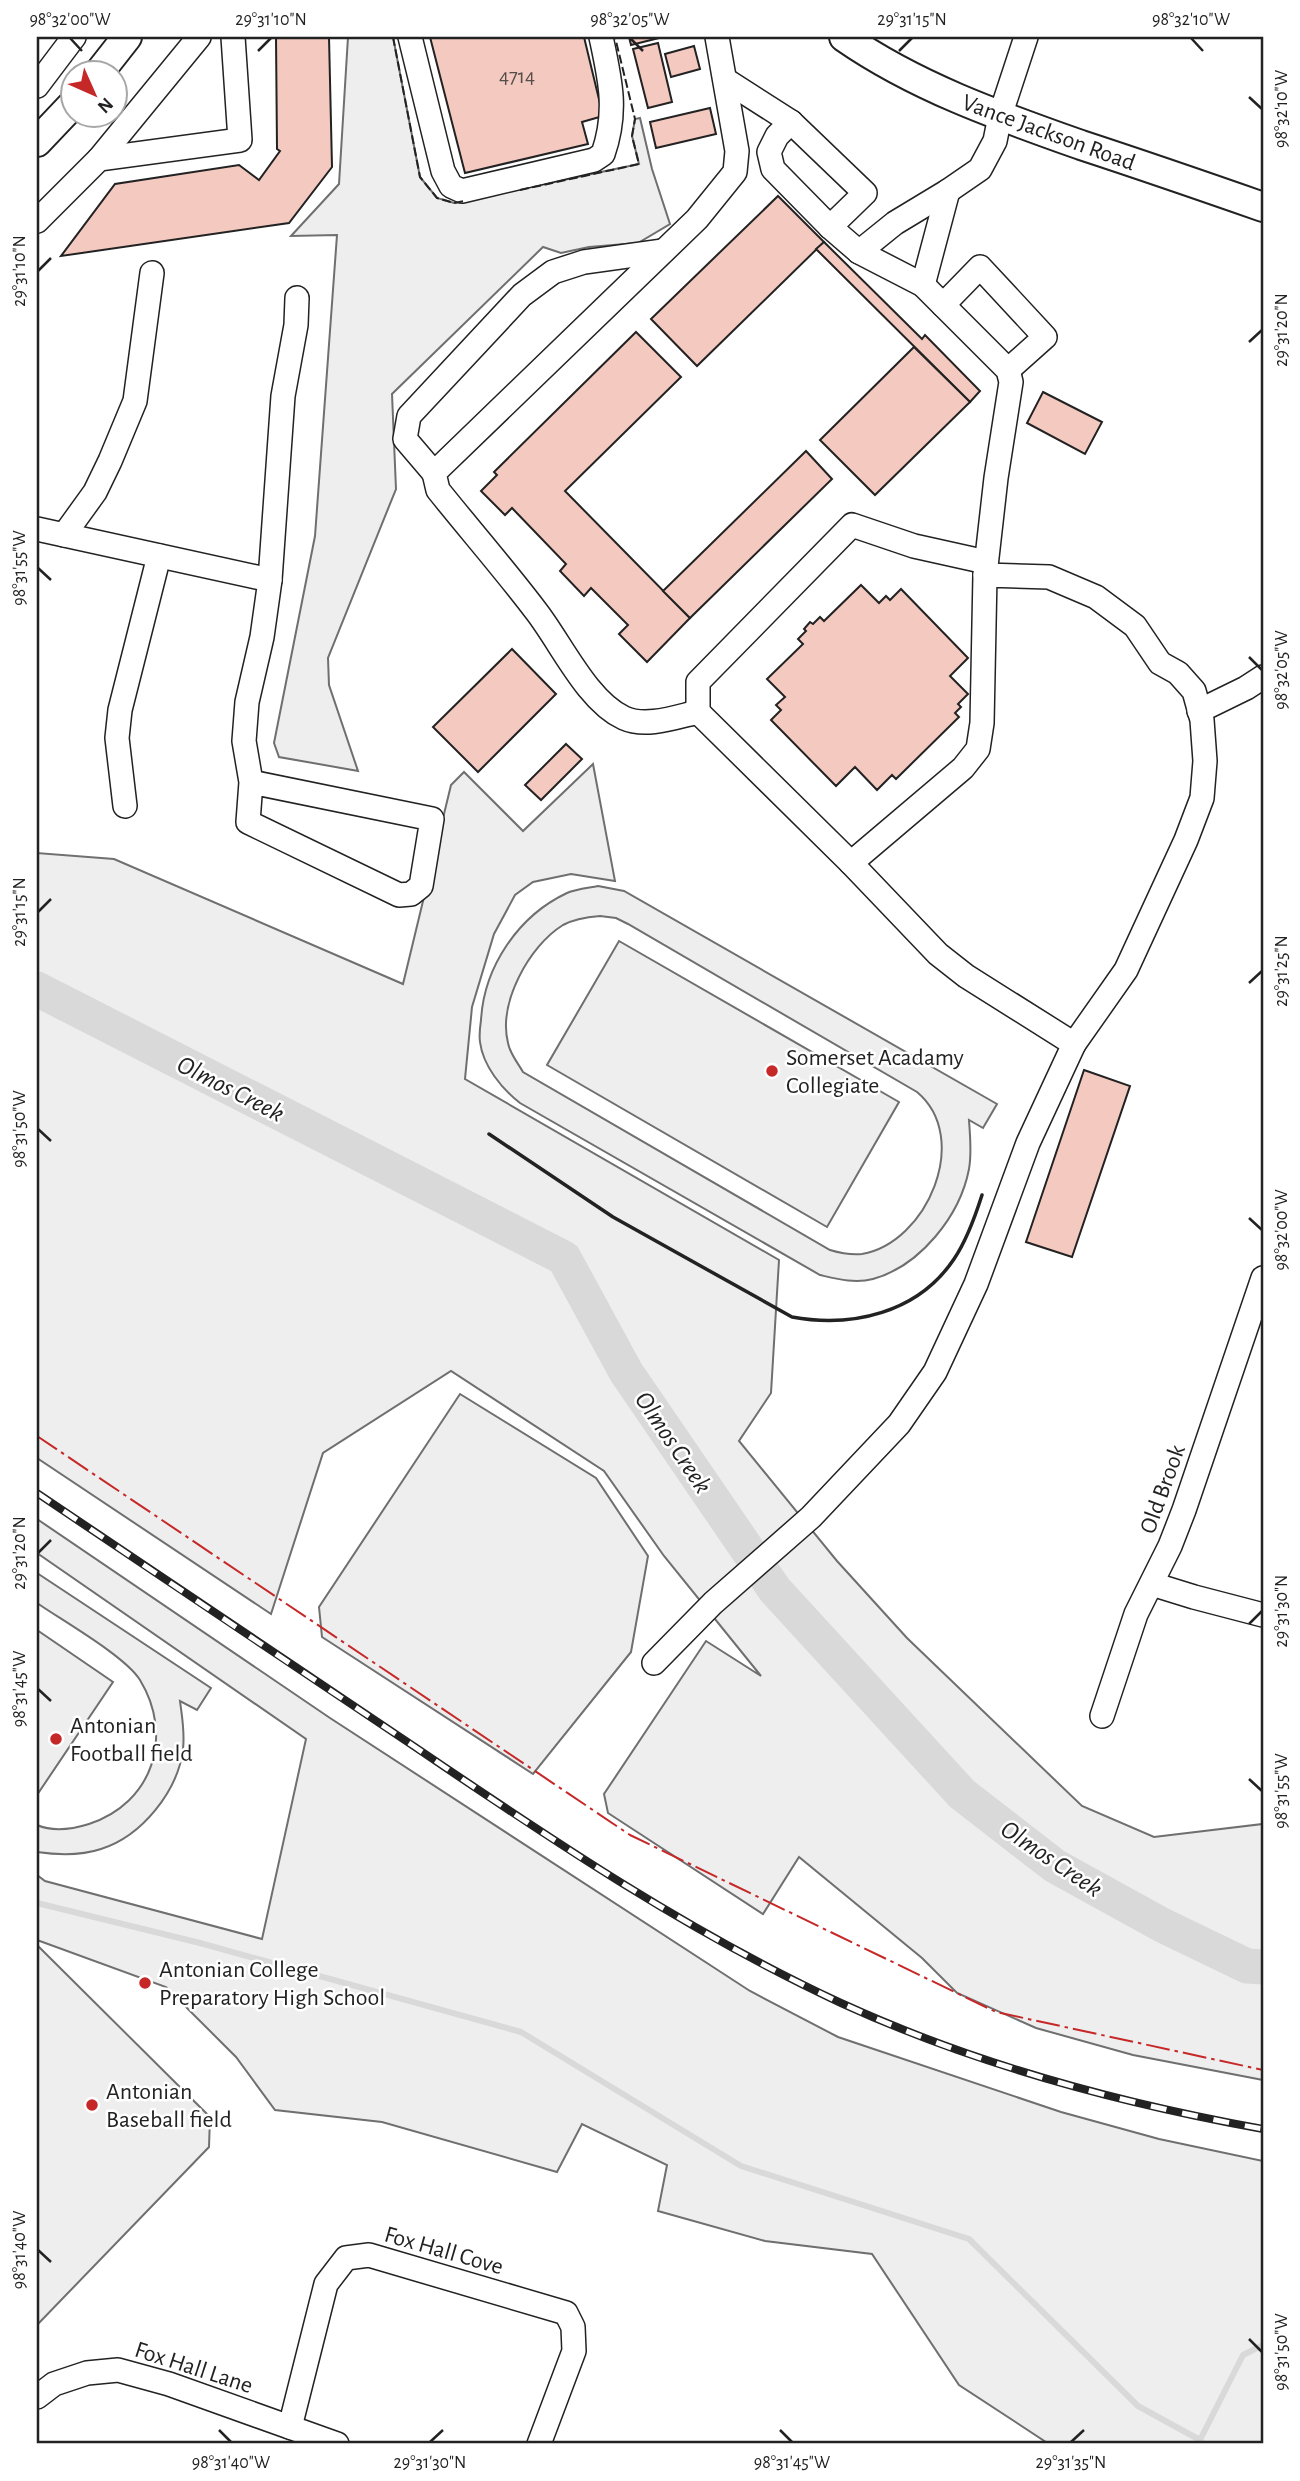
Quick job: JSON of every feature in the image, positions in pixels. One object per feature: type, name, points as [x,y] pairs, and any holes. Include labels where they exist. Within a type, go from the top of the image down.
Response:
[{"type":"main road","points":[[109,60],[127,37]]},
{"type":"main road","name":"Vance Jackson Road","points":[[844,37],[931,88],[1000,116],[1263,207]]},
{"type":"main road","points":[[37,142],[60,118]]},
{"type":"street","points":[[37,86],[74,37]]},
{"type":"street","points":[[37,221],[99,159],[199,37]]},
{"type":"street","points":[[99,159],[240,140],[233,37]]},
{"type":"street","points":[[410,37],[443,171],[451,186],[462,191],[594,160],[603,154],[612,117],[612,85],[601,37]]},
{"type":"street","points":[[434,472],[697,219],[735,172],[737,151],[718,37]]},
{"type":"street","points":[[859,252],[895,223],[980,169],[995,141],[1000,116],[1027,37]]},
{"type":"street","points":[[727,81],[791,122],[865,193],[830,227]]},
{"type":"street","points":[[791,122],[776,136],[769,152],[773,169],[830,227],[859,252],[923,285],[1008,370],[1011,382],[985,568],[983,696],[978,749],[963,768],[851,863]]},
{"type":"street","points":[[923,285],[948,191]]},
{"type":"street","points":[[663,251],[584,262],[553,272],[522,295],[409,416],[405,439],[434,472],[438,490],[537,612],[592,691],[610,710],[627,719],[647,722],[698,712]]},
{"type":"street","points":[[943,305],[980,267],[1045,337],[1008,370]]},
{"type":"street","points":[[64,535],[95,492],[135,401],[152,273]]},
{"type":"street","points":[[251,782],[432,819],[421,886],[411,894],[399,895],[248,822],[251,782],[244,741],[247,702],[262,637],[270,580],[284,396],[296,325],[297,298]]},
{"type":"street","points":[[654,1663],[713,1603],[811,1517],[899,1424],[934,1372],[976,1284],[1028,1143],[1074,1044],[1126,970],[1186,840],[1202,798],[1205,761],[1194,691],[1178,673],[1160,663],[1135,626],[1096,597],[1049,577],[985,568],[852,526],[698,682],[698,712],[947,961],[966,976],[1074,1044]]},
{"type":"street","points":[[37,529],[270,580]]},
{"type":"street","points":[[125,806],[117,738],[120,710],[159,556]]},
{"type":"street","points":[[1199,711],[1263,677]]},
{"type":"street","name":"Old Brook","points":[[1102,1716],[1136,1614],[1184,1510],[1263,1278]]},
{"type":"street","points":[[1152,1584],[1263,1615]]},
{"type":"street","name":"Fox Hall Cove","points":[[290,2427],[326,2284],[346,2258],[369,2255],[566,2313],[573,2327],[574,2351],[539,2444]]},
{"type":"street","name":"Fox Hall Lane","points":[[37,2397],[54,2384],[87,2373],[118,2370],[169,2384],[337,2444]]},
{"type":"shaded area","points":[[348,37],[393,37],[420,177],[437,198],[454,203],[639,164],[632,136],[635,119],[640,118],[652,169],[670,224],[638,243],[589,247],[561,253],[543,247],[392,394],[396,489],[328,658],[329,685],[358,771],[279,757],[274,743],[315,536],[337,235],[291,236],[339,184]]},
{"type":"shaded area","points":[[593,764],[615,881],[571,874],[533,882],[515,895],[494,934],[472,1007],[465,1079],[779,1260],[771,1393],[739,1441],[837,1561],[907,1638],[1082,1806],[1154,1837],[1263,1824],[1263,2080],[1133,2055],[1036,2028],[957,1993],[922,1958],[799,1857],[763,1914],[608,1813],[604,1794],[706,1641],[761,1676],[664,1556],[604,1471],[451,1371],[323,1453],[271,1614],[37,1458],[37,853],[114,859],[403,984],[451,785],[464,772],[523,831]]},
{"type":"shaded area","points":[[598,886],[624,891],[997,1104],[983,1128],[969,1120],[970,1156],[964,1187],[947,1221],[922,1251],[907,1263],[873,1279],[853,1281],[820,1275],[520,1103],[500,1084],[485,1060],[480,1037],[484,1000],[497,963],[519,929],[533,915],[567,893]],"holes":[[[591,917],[616,918],[917,1092],[933,1112],[941,1135],[941,1161],[934,1186],[922,1210],[906,1231],[885,1246],[862,1254],[830,1250],[523,1072],[512,1055],[506,1027],[512,994],[528,961],[550,934],[563,925]]]},
{"type":"shaded area","points":[[619,941],[899,1102],[827,1227],[547,1065]]},
{"type":"shaded area","points":[[460,1394],[596,1478],[648,1556],[631,1652],[533,1774],[322,1637],[319,1607]]},
{"type":"shaded area","points":[[37,1519],[330,1718],[750,1991],[838,2037],[1061,2112],[1159,2139],[1263,2161],[1263,2444],[1049,2444],[959,2385],[872,2254],[765,2241],[658,2211],[667,2165],[582,2124],[557,2172],[382,2122],[275,2110],[236,2057],[166,1987],[37,1940],[37,1875],[45,1881],[262,1939],[306,1739],[37,1553]]},
{"type":"shaded area","points":[[37,1573],[211,1688],[197,1710],[180,1701],[183,1749],[180,1765],[166,1796],[144,1823],[130,1834],[116,1843],[85,1853],[37,1852],[37,1825],[56,1829],[83,1826],[111,1814],[129,1801],[142,1784],[151,1765],[156,1745],[155,1723],[150,1701],[140,1680],[132,1671],[108,1650],[37,1603]]},
{"type":"shaded area","name":"Antonian Football field","points":[[37,1630],[113,1682],[37,1795]]},
{"type":"shaded area","points":[[37,1945],[210,2117],[209,2147],[37,2325]]},
{"type":"building","points":[[276,37],[329,37],[332,167],[289,223],[61,256],[115,184],[239,165],[259,180],[280,151],[277,149]]},
{"type":"building","points":[[430,37],[584,37],[603,116],[582,122],[588,144],[465,173]]},
{"type":"building","points":[[629,37],[663,37],[631,45]]},
{"type":"building","points":[[658,43],[672,102],[648,108],[633,49]]},
{"type":"building","points":[[694,46],[700,69],[671,77],[665,54]]},
{"type":"building","points":[[710,108],[716,134],[656,148],[650,122]]},
{"type":"building","points":[[778,196],[824,242],[697,366],[651,319]]},
{"type":"building","points":[[824,242],[922,339],[925,335],[980,391],[970,402],[816,249]]},
{"type":"building","points":[[636,332],[681,377],[565,491],[690,618],[647,662],[619,634],[628,625],[591,588],[584,596],[560,571],[566,564],[512,508],[505,515],[481,491],[497,475],[494,472]]},
{"type":"building","points":[[914,347],[970,402],[875,495],[820,440]]},
{"type":"building","points":[[1043,392],[1102,422],[1085,454],[1027,423]]},
{"type":"building","points":[[806,451],[832,479],[690,618],[663,591]]},
{"type":"building","points":[[861,585],[879,603],[886,596],[890,600],[901,589],[968,658],[950,676],[968,694],[958,704],[961,707],[955,713],[959,717],[896,779],[892,775],[877,790],[855,767],[836,786],[771,720],[781,710],[776,705],[785,697],[767,679],[803,644],[798,639],[810,622],[813,624],[820,617],[824,621]]},
{"type":"building","points":[[512,649],[556,694],[478,772],[433,727]]},
{"type":"building","points":[[566,744],[582,759],[541,800],[525,785]]},
{"type":"building","points":[[1084,1070],[1130,1086],[1072,1257],[1026,1242]]},
{"type":"waterway","name":"Olmos Creek","points":[[37,989],[564,1258],[626,1372],[775,1590],[962,1794],[1055,1866],[1162,1925],[1247,1966],[1263,1967]]},
{"type":"waterway","points":[[37,1903],[200,1943],[521,2032],[741,2166],[969,2239],[1138,2406],[1200,2440],[1202,2444]]},
{"type":"waterway","points":[[1200,2440],[1243,2355],[1263,2345]]},
{"type":"railway","points":[[37,1493],[570,1850],[676,1916],[785,1976],[891,2025],[995,2063],[1101,2094],[1263,2129]]},
{"type":"fence","points":[[393,37],[420,177],[437,198],[454,203],[465,201]]},
{"type":"fence","points":[[520,190],[639,164],[632,136],[635,119],[615,37]]},
{"type":"wall","points":[[489,1134],[613,1217],[792,1317],[815,1320],[860,1318],[903,1304],[922,1292],[939,1277],[959,1252],[982,1195]]},
{"type":"power","points":[[37,1436],[630,1835],[996,2012],[1263,2070]]},
{"type":"place","name":"Somerset Acadamy Collegiate","points":[[772,1071]]},
{"type":"place","name":"Antonian Football field","points":[[56,1739]]},
{"type":"place","name":"Antonian College Preparatory High School","points":[[145,1983]]},
{"type":"place","name":"Antonian Baseball field","points":[[92,2105]]}]
